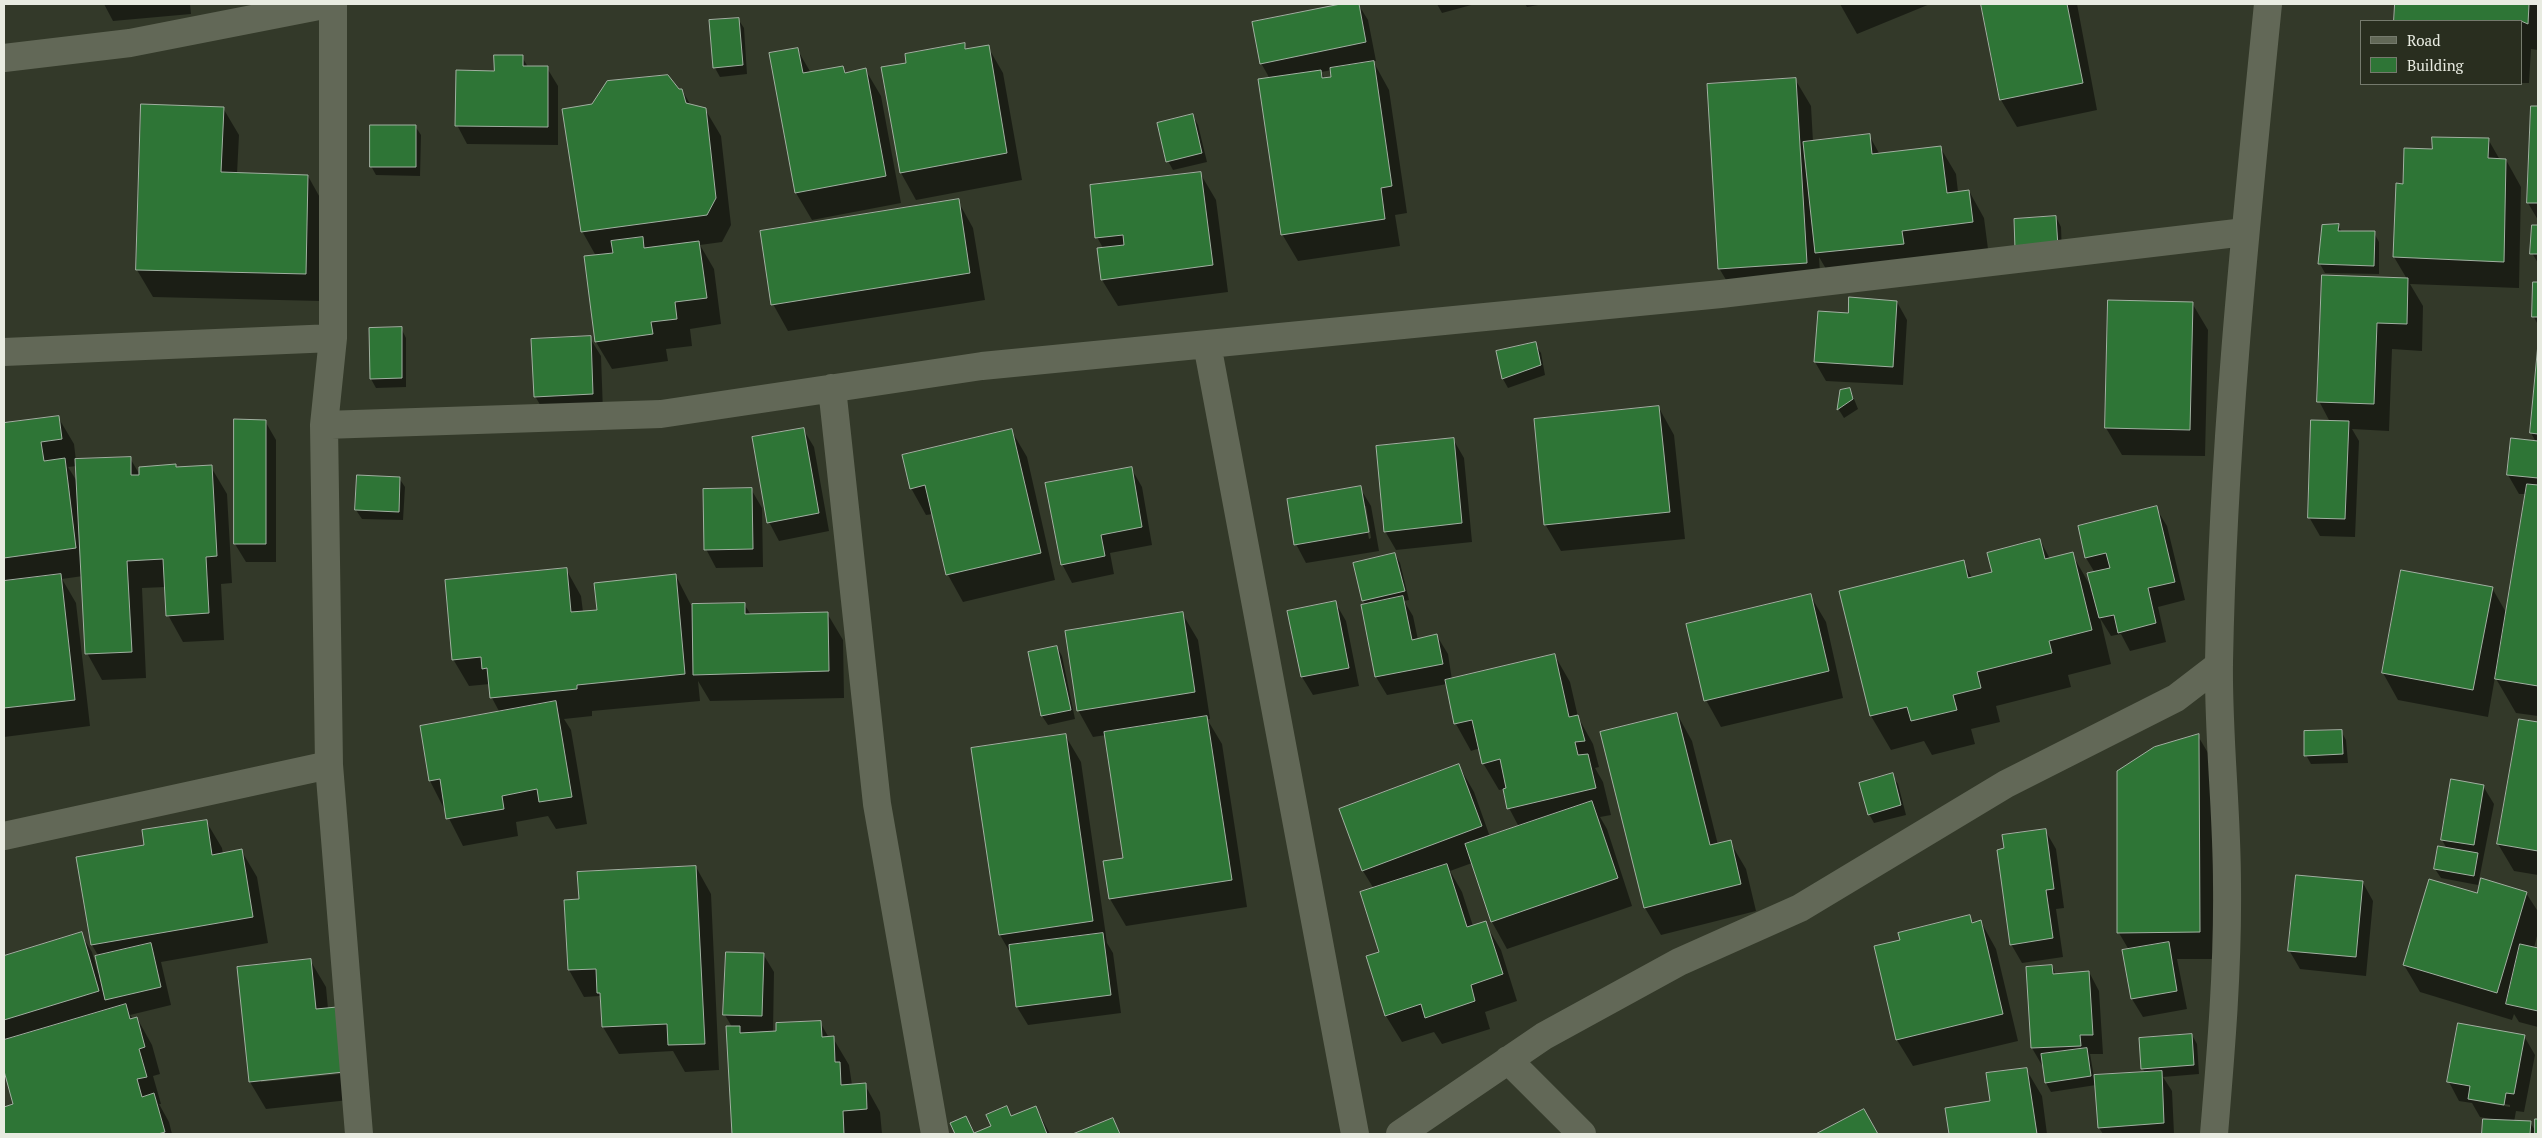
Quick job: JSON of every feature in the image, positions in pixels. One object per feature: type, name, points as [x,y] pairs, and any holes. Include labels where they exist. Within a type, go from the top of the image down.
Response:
[{"type":"street","points":[[4,58],[130,44],[329,4]]},
{"type":"street","points":[[333,4],[333,338],[324,425],[329,765],[359,1134]]},
{"type":"street","points":[[2214,1134],[2223,1025],[2228,884],[2219,665],[2226,491],[2245,232],[2268,4]]},
{"type":"street","points":[[324,425],[661,414],[982,366],[1721,294],[2245,232]]},
{"type":"street","points":[[4,352],[333,338]]},
{"type":"street","points":[[1207,344],[1355,1134]]},
{"type":"street","points":[[832,388],[877,804],[935,1134]]},
{"type":"street","points":[[1400,1134],[1544,1036],[1679,962],[1800,908],[2006,784],[2176,698],[2219,665]]},
{"type":"street","points":[[4,836],[329,765]]},
{"type":"street","points":[[1508,1060],[1582,1134]]},
{"type":"building","points":[[1341,4],[1359,4],[1366,42],[1260,64],[1252,22]]},
{"type":"building","points":[[1981,4],[2067,4],[2083,83],[2000,100]]},
{"type":"building","points":[[2395,4],[2529,4],[2528,24],[2522,20],[2394,20]]},
{"type":"building","points":[[739,18],[743,65],[713,68],[709,20]]},
{"type":"building","points":[[965,43],[965,49],[989,45],[1007,153],[900,173],[881,67],[906,63],[905,54]]},
{"type":"building","points":[[798,48],[803,73],[843,66],[845,73],[866,68],[886,176],[795,193],[769,53]]},
{"type":"building","points":[[494,55],[523,55],[523,66],[548,66],[548,127],[455,126],[456,70],[494,71]]},
{"type":"building","points":[[1374,61],[1392,186],[1381,188],[1385,219],[1281,235],[1258,79],[1321,70],[1322,78],[1331,77],[1330,68]]},
{"type":"building","points":[[668,75],[679,89],[682,89],[686,103],[706,108],[716,198],[707,215],[581,232],[562,109],[592,104],[607,81]]},
{"type":"building","points":[[1796,78],[1807,263],[1718,269],[1707,84]]},
{"type":"building","points":[[141,104],[224,107],[221,172],[308,175],[306,274],[136,270]]},
{"type":"building","points":[[2531,106],[2538,106],[2538,203],[2527,203]]},
{"type":"building","points":[[1193,114],[1202,153],[1166,162],[1157,123]]},
{"type":"building","points":[[370,125],[416,125],[416,167],[370,167]]},
{"type":"building","points":[[1870,134],[1872,154],[1941,146],[1947,193],[1969,190],[1973,222],[1902,231],[1904,244],[1815,253],[1803,142]]},
{"type":"building","points":[[2432,137],[2489,138],[2488,158],[2506,159],[2504,262],[2393,257],[2396,183],[2403,184],[2404,148],[2432,149]]},
{"type":"building","points":[[1201,172],[1213,265],[1101,280],[1097,248],[1124,245],[1123,235],[1095,238],[1090,185]]},
{"type":"building","points":[[959,199],[970,273],[771,305],[760,231]]},
{"type":"building","points":[[2056,216],[2058,247],[2015,249],[2014,219]]},
{"type":"building","points":[[2339,224],[2338,231],[2375,231],[2374,266],[2318,264],[2322,225]]},
{"type":"building","points":[[2532,225],[2538,225],[2538,254],[2530,254]]},
{"type":"building","points":[[643,237],[644,248],[699,241],[707,298],[675,302],[677,319],[651,322],[653,334],[595,342],[584,256],[613,253],[611,241]]},
{"type":"building","points":[[2322,275],[2408,278],[2407,324],[2377,323],[2374,404],[2317,402]]},
{"type":"building","points":[[2533,282],[2538,282],[2538,317],[2532,317]]},
{"type":"building","points":[[1849,297],[1897,301],[1893,367],[1814,362],[1818,311],[1848,313]]},
{"type":"building","points":[[2108,300],[2193,302],[2190,430],[2105,428]]},
{"type":"building","points":[[402,327],[402,378],[370,379],[369,328]]},
{"type":"building","points":[[591,336],[593,394],[534,397],[531,339]]},
{"type":"building","points":[[1536,342],[1541,365],[1502,379],[1496,351]]},
{"type":"building","points":[[2538,344],[2538,434],[2530,433]]},
{"type":"building","points":[[1850,388],[1853,399],[1837,410],[1840,390]]},
{"type":"building","points":[[1659,406],[1670,512],[1544,525],[1534,419]]},
{"type":"building","points":[[59,416],[62,439],[41,442],[44,461],[65,458],[76,548],[4,558],[4,423]]},
{"type":"building","points":[[234,419],[266,420],[266,544],[234,544]]},
{"type":"building","points":[[2311,420],[2349,421],[2345,519],[2308,518]]},
{"type":"building","points":[[804,428],[819,513],[767,523],[752,437]]},
{"type":"building","points":[[1012,429],[1041,553],[946,575],[925,485],[910,489],[902,455]]},
{"type":"building","points":[[1454,438],[1462,523],[1384,532],[1376,446]]},
{"type":"building","points":[[2511,438],[2538,441],[2538,478],[2507,475]]},
{"type":"building","points":[[131,457],[131,475],[139,475],[139,467],[176,464],[176,467],[212,465],[217,556],[206,557],[209,613],[166,616],[163,559],[127,561],[132,652],[85,654],[75,459]]},
{"type":"building","points":[[1132,467],[1142,527],[1101,535],[1105,556],[1061,565],[1045,483]]},
{"type":"building","points":[[357,475],[400,477],[399,512],[355,510]]},
{"type":"building","points":[[2527,484],[2538,485],[2538,686],[2495,679]]},
{"type":"building","points":[[1361,486],[1369,532],[1294,545],[1287,499]]},
{"type":"building","points":[[752,488],[753,549],[704,550],[703,489]]},
{"type":"building","points":[[2157,506],[2175,582],[2148,588],[2156,623],[2118,633],[2114,615],[2099,618],[2087,573],[2110,568],[2106,553],[2085,558],[2078,526]]},
{"type":"building","points":[[2040,539],[2045,559],[2073,552],[2092,630],[2049,641],[2052,653],[1977,672],[1981,688],[1953,695],[1957,710],[1911,721],[1907,707],[1870,716],[1839,591],[1964,560],[1968,578],[1992,572],[1987,553]]},
{"type":"building","points":[[1395,553],[1405,591],[1362,601],[1353,563]]},
{"type":"building","points":[[567,568],[571,612],[597,610],[594,583],[676,574],[685,674],[577,685],[577,689],[490,698],[487,668],[482,669],[481,657],[452,660],[445,580]]},
{"type":"building","points":[[2401,570],[2493,587],[2473,690],[2382,673]]},
{"type":"building","points":[[61,574],[75,700],[4,708],[4,581]]},
{"type":"building","points":[[1811,594],[1829,671],[1704,701],[1686,624]]},
{"type":"building","points":[[1403,596],[1412,640],[1437,634],[1443,664],[1375,677],[1361,605]]},
{"type":"building","points":[[1336,601],[1349,668],[1301,677],[1287,611]]},
{"type":"building","points":[[745,603],[745,614],[828,612],[829,671],[693,675],[692,604]]},
{"type":"building","points":[[1183,612],[1195,692],[1077,711],[1065,631]]},
{"type":"building","points":[[1057,646],[1071,710],[1041,716],[1028,652]]},
{"type":"building","points":[[1555,654],[1569,717],[1578,715],[1585,741],[1575,742],[1578,755],[1588,754],[1596,788],[1507,809],[1503,789],[1506,788],[1500,759],[1482,764],[1472,720],[1454,724],[1445,680]]},
{"type":"building","points":[[556,701],[572,797],[539,802],[537,789],[502,796],[504,809],[446,819],[440,779],[429,781],[420,726]]},
{"type":"building","points":[[1677,713],[1710,845],[1731,840],[1741,884],[1644,908],[1600,732]]},
{"type":"building","points":[[1207,716],[1232,880],[1109,899],[1103,861],[1123,858],[1104,732]]},
{"type":"building","points":[[2519,719],[2538,722],[2538,851],[2497,844]]},
{"type":"building","points":[[2342,730],[2343,754],[2304,756],[2304,731]]},
{"type":"building","points":[[1066,734],[1093,921],[999,935],[971,748]]},
{"type":"building","points":[[2199,734],[2200,932],[2117,933],[2117,771],[2154,747]]},
{"type":"building","points":[[1459,764],[1482,826],[1362,871],[1339,809]]},
{"type":"building","points":[[1893,773],[1901,805],[1868,815],[1859,783]]},
{"type":"building","points":[[2451,779],[2484,785],[2474,845],[2441,840]]},
{"type":"building","points":[[1592,801],[1618,878],[1491,922],[1465,844]]},
{"type":"building","points":[[207,820],[212,855],[242,849],[253,917],[91,945],[76,857],[144,845],[142,830]]},
{"type":"building","points":[[2046,829],[2054,889],[2046,890],[2053,938],[2010,945],[1997,850],[2004,848],[2002,835]]},
{"type":"building","points":[[2438,846],[2478,853],[2474,876],[2434,869]]},
{"type":"building","points":[[1447,864],[1467,927],[1486,921],[1503,974],[1471,985],[1475,1001],[1425,1018],[1421,1004],[1385,1016],[1366,956],[1379,952],[1360,892]]},
{"type":"building","points":[[696,866],[705,1044],[668,1045],[667,1024],[602,1027],[600,993],[597,993],[596,969],[568,970],[564,900],[579,899],[577,872]]},
{"type":"building","points":[[2296,875],[2363,881],[2356,957],[2288,951]]},
{"type":"building","points":[[2481,878],[2527,892],[2497,993],[2403,965],[2429,879],[2477,893]]},
{"type":"building","points":[[1970,915],[1972,923],[1981,920],[2003,1014],[1896,1040],[1874,946],[1900,940],[1898,933]]},
{"type":"building","points":[[82,932],[99,991],[4,1020],[4,956]]},
{"type":"building","points":[[1103,933],[1111,995],[1016,1007],[1009,945]]},
{"type":"building","points":[[2169,942],[2177,991],[2131,999],[2122,950]]},
{"type":"building","points":[[151,943],[161,987],[105,1000],[95,956]]},
{"type":"building","points":[[2520,944],[2538,948],[2538,1011],[2506,1004]]},
{"type":"building","points":[[726,952],[764,953],[762,1016],[723,1015]]},
{"type":"building","points":[[311,959],[316,1009],[337,1007],[344,1072],[249,1082],[237,967]]},
{"type":"building","points":[[2052,965],[2053,974],[2089,971],[2093,1035],[2080,1035],[2081,1046],[2031,1048],[2026,967]]},
{"type":"building","points":[[126,1004],[130,1019],[137,1017],[145,1047],[139,1049],[147,1077],[137,1079],[142,1097],[154,1093],[165,1132],[158,1134],[4,1134],[4,1107],[13,1104],[4,1071],[4,1040]]},
{"type":"building","points":[[821,1021],[822,1037],[834,1036],[835,1062],[840,1062],[841,1085],[866,1083],[867,1109],[843,1111],[844,1134],[732,1134],[726,1026],[740,1026],[740,1033],[776,1031],[776,1023]]},
{"type":"building","points":[[2458,1023],[2525,1035],[2514,1094],[2506,1093],[2504,1105],[2468,1099],[2470,1086],[2447,1082]]},
{"type":"building","points":[[2192,1034],[2194,1065],[2141,1069],[2139,1038]]},
{"type":"building","points":[[2087,1048],[2091,1076],[2045,1083],[2041,1054]]},
{"type":"building","points":[[2027,1068],[2037,1134],[1949,1134],[1945,1108],[1990,1101],[1986,1073]]},
{"type":"building","points":[[2162,1071],[2164,1123],[2098,1128],[2094,1075]]},
{"type":"building","points":[[1007,1106],[1011,1116],[1036,1106],[1047,1134],[955,1134],[950,1123],[966,1116],[974,1133],[991,1126],[986,1115]]},
{"type":"building","points":[[1864,1109],[1878,1134],[1816,1134]]},
{"type":"building","points":[[1113,1118],[1120,1134],[1073,1134]]},
{"type":"building","points":[[2483,1119],[2531,1121],[2530,1134],[2482,1134]]},
{"type":"building","points":[[2535,1119],[2538,1119],[2538,1134],[2535,1134]]}]
